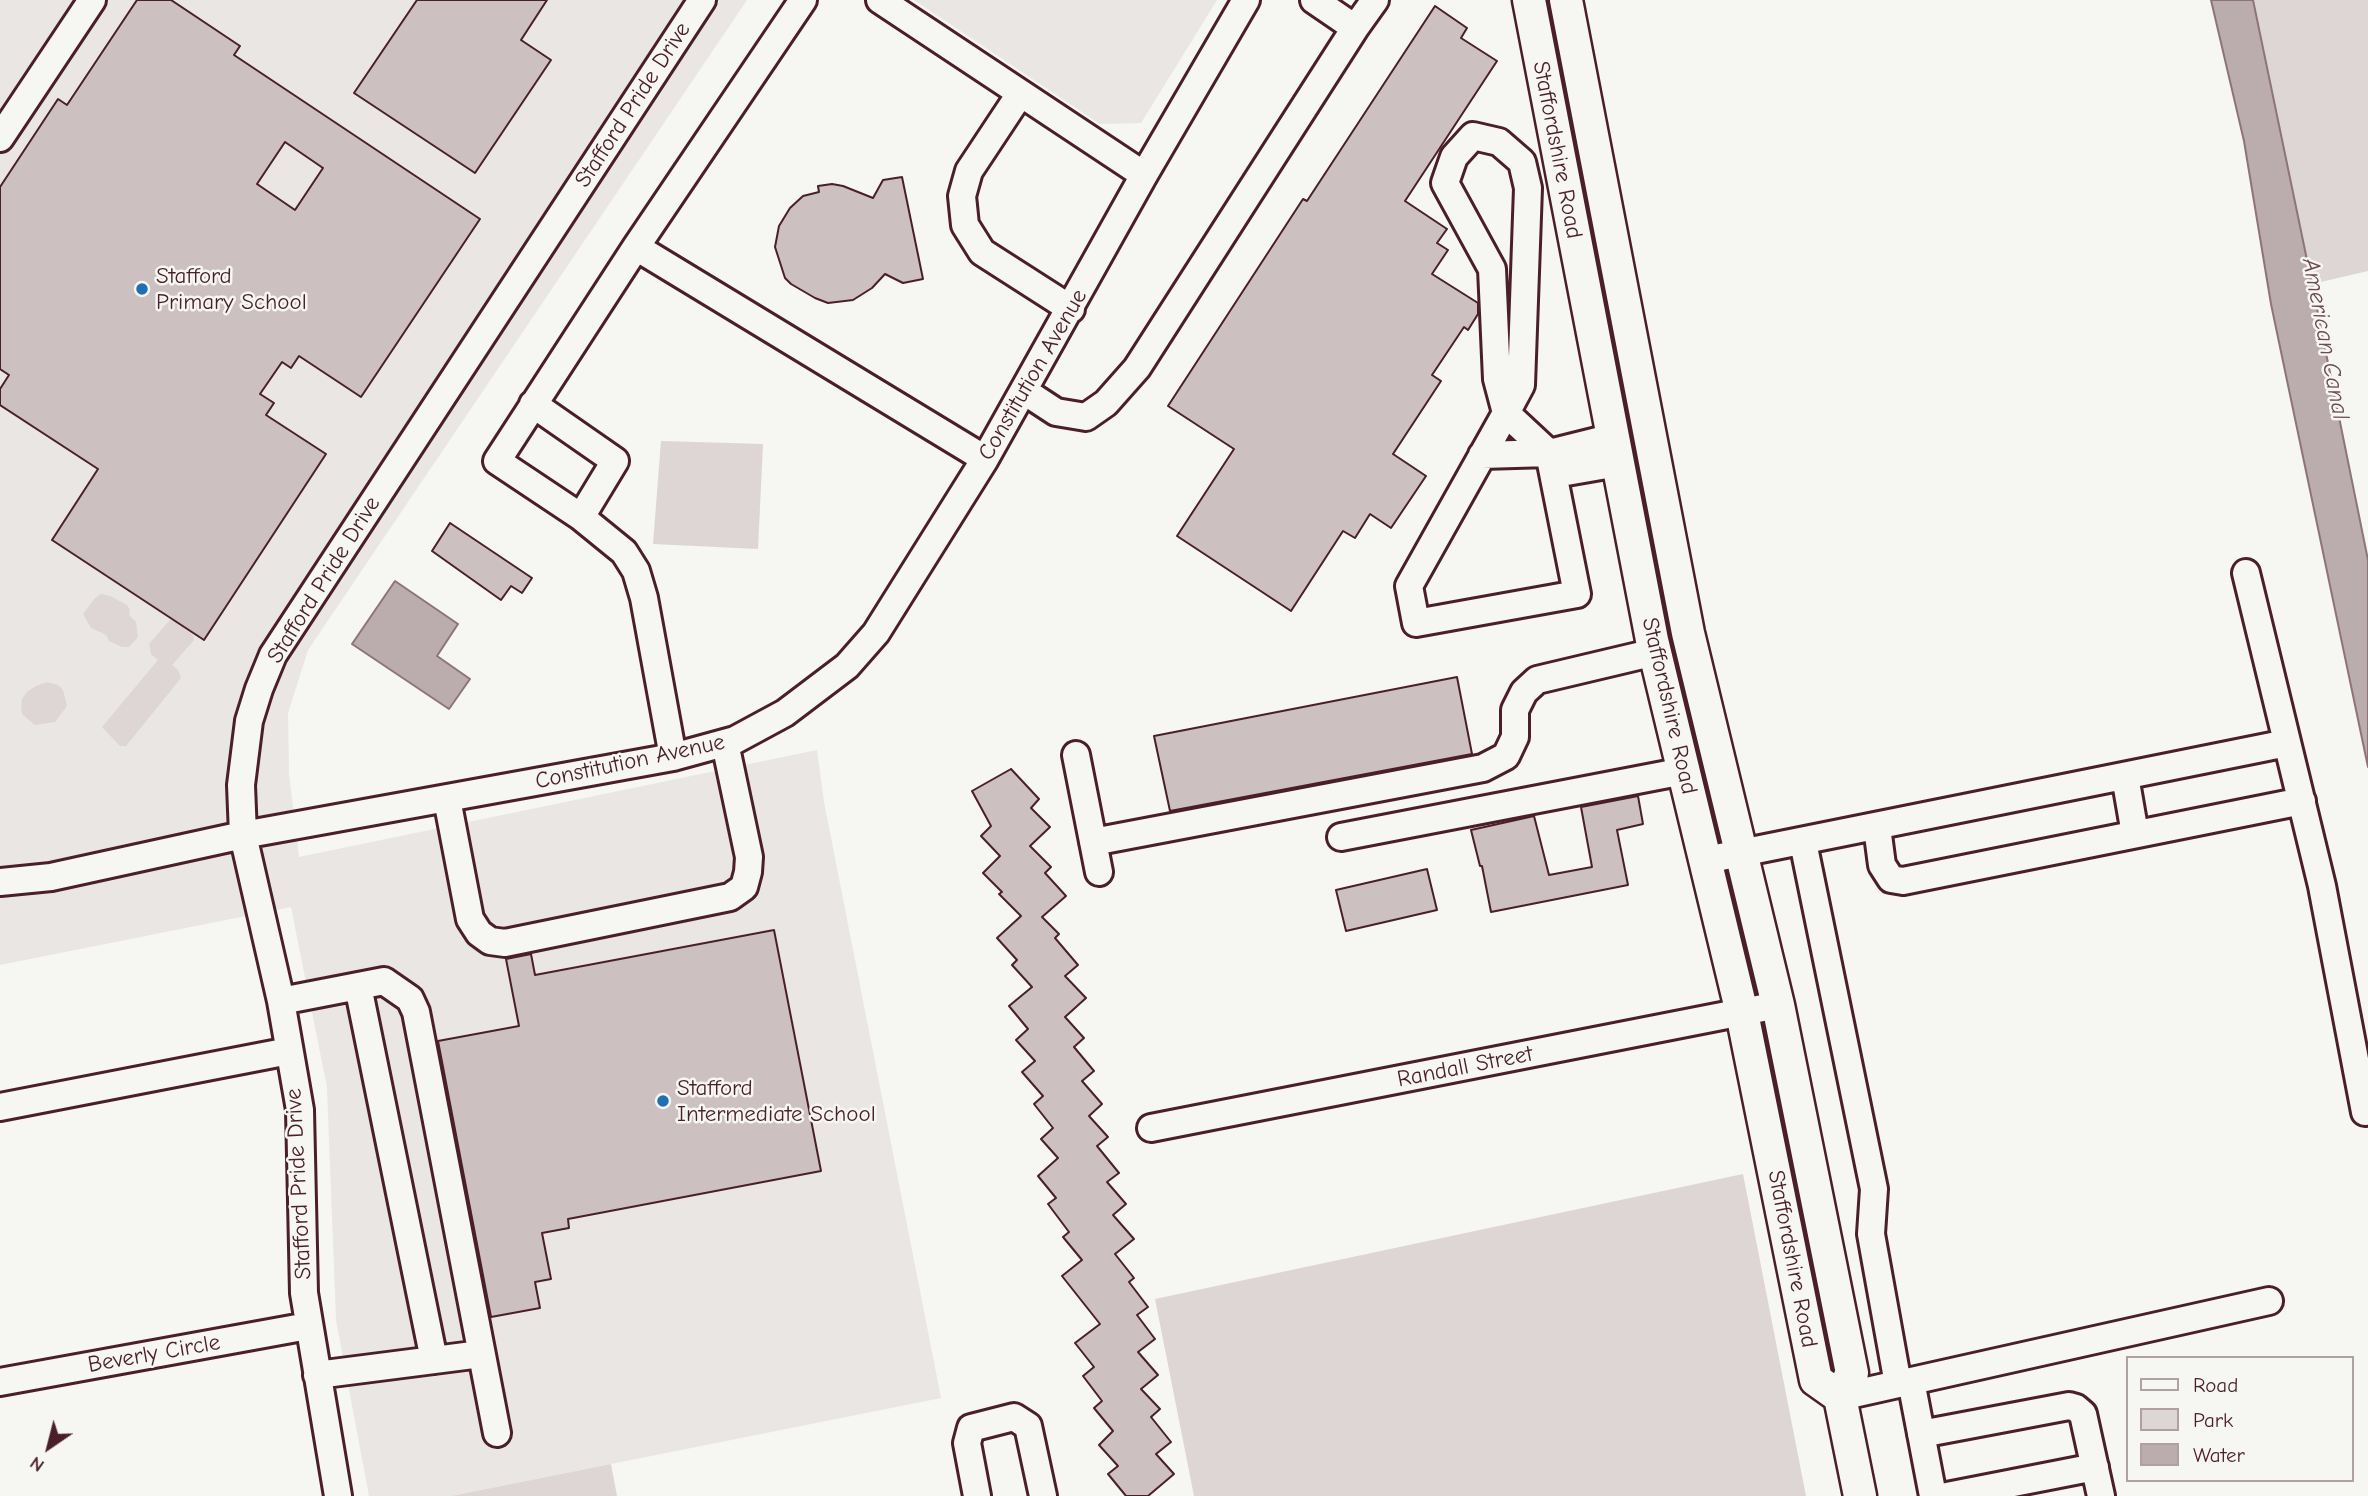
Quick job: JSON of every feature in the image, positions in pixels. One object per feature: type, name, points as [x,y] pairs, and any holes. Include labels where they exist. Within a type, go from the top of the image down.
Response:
[{"type":"main road","name":"Staffordshire Road","points":[[1529,0],[1655,652],[1742,1013],[1816,1380],[1840,1397]]},
{"type":"main road","name":"Staffordshire Road","points":[[1566,0],[1688,633],[1778,1005],[1852,1373],[1840,1397],[1860,1496]]},
{"type":"street","points":[[0,138],[92,0]]},
{"type":"street","name":"Stafford Pride Drive","points":[[338,1496],[304,1293],[300,1110],[281,1001],[243,835],[241,785],[249,721],[274,655],[702,0]]},
{"type":"street","points":[[673,757],[644,598],[636,571],[624,552],[581,517],[497,461],[636,247],[803,0]]},
{"type":"street","points":[[880,0],[1144,175]]},
{"type":"street","name":"Constitution Avenue","points":[[0,882],[51,877],[243,835],[673,757],[735,740],[785,713],[847,666],[876,633],[985,459],[1144,175],[1246,0]]},
{"type":"street","points":[[1314,0],[1355,28]]},
{"type":"street","points":[[1024,391],[1056,412],[1086,417],[1106,403],[1137,368],[1375,0]]},
{"type":"street","points":[[1020,94],[969,171],[962,196],[965,226],[982,252],[1071,309]]},
{"type":"street","points":[[1506,413],[1409,586],[1416,623],[1577,594],[1552,463],[1506,413],[1497,379],[1492,269],[1445,183],[1454,157],[1473,136],[1499,142],[1522,162],[1528,188],[1521,385],[1506,413]]},
{"type":"street","points":[[636,247],[985,459]]},
{"type":"street","points":[[533,404],[615,461],[581,517]]},
{"type":"street","points":[[1482,455],[1552,463],[1615,450]]},
{"type":"street","points":[[2246,573],[2322,886],[2365,1112]]},
{"type":"street","points":[[1093,842],[1483,768],[1506,756],[1515,737],[1515,710],[1524,692],[1537,680],[1655,652]]},
{"type":"street","points":[[447,799],[470,919],[479,933],[490,941],[505,943],[730,897],[744,887],[749,857],[725,743]]},
{"type":"street","points":[[1706,860],[2287,743]]},
{"type":"street","points":[[1076,755],[1099,872]]},
{"type":"street","points":[[1341,837],[1684,771]]},
{"type":"street","points":[[2125,776],[2135,834]]},
{"type":"street","points":[[1877,827],[1882,865],[1891,879],[1903,881],[2302,800]]},
{"type":"street","points":[[1803,842],[1874,1189],[1871,1234],[1905,1382],[1921,1434],[1933,1496]]},
{"type":"street","points":[[281,1001],[384,981],[410,999],[416,1012],[497,1433]]},
{"type":"street","points":[[358,986],[434,1360]]},
{"type":"street","name":"Randall Street","points":[[1151,1128],[1778,1005]]},
{"type":"street","points":[[0,1107],[289,1051]]},
{"type":"street","points":[[1840,1397],[2269,1301]]},
{"type":"street","name":"Beverly Circle","points":[[0,1382],[308,1326]]},
{"type":"street","points":[[317,1375],[481,1354]]},
{"type":"street","points":[[1921,1434],[2069,1406],[2076,1408],[2083,1415],[2101,1496]]},
{"type":"street","points":[[977,1496],[967,1443],[971,1428],[1014,1417],[1028,1426],[1043,1496]]},
{"type":"street","points":[[1947,1496],[2095,1467]]},
{"type":"shaded area","points":[[0,0],[747,0],[308,650],[288,713],[289,774],[299,857],[817,750],[824,802],[941,1398],[451,1496],[369,1496],[336,1320],[327,1087],[291,907],[0,965]]},
{"type":"shaded area","points":[[914,0],[1217,0],[1141,123],[1100,124]]},
{"type":"green space","points":[[2253,0],[2368,0],[2368,271],[2312,284]]},
{"type":"green space","points":[[661,441],[763,444],[758,549],[653,544]]},
{"type":"green space","points":[[101,594],[127,605],[130,610],[129,615],[136,622],[138,637],[129,647],[109,641],[107,636],[91,628],[83,614]]},
{"type":"green space","points":[[170,620],[178,622],[193,635],[194,640],[172,665],[181,678],[126,746],[120,746],[102,727],[158,660],[151,654],[149,644]]},
{"type":"green space","points":[[47,682],[58,685],[63,690],[67,706],[55,722],[35,725],[23,715],[22,699],[27,692]]},
{"type":"green space","points":[[1743,1174],[1806,1496],[1194,1496],[1155,1299]]},
{"type":"green space","points":[[611,1464],[617,1496],[451,1496]]},
{"type":"water","name":"American Canal","points":[[2211,0],[2253,0],[2312,284],[2368,560],[2368,767],[2271,304],[2244,141]]},
{"type":"water","points":[[395,581],[458,624],[437,656],[470,679],[449,709],[352,644]]},
{"type":"building","points":[[137,0],[171,0],[240,46],[234,55],[480,219],[361,397],[299,356],[291,368],[282,362],[260,394],[274,403],[266,415],[326,454],[204,640],[52,540],[98,469],[0,405],[0,389],[9,375],[0,369],[0,187],[58,99],[67,105]],"holes":[[[285,142],[323,168],[295,210],[257,184]]]},
{"type":"building","points":[[417,0],[547,0],[521,40],[551,60],[475,173],[354,93]]},
{"type":"building","points":[[1435,6],[1467,28],[1461,38],[1497,61],[1405,201],[1447,229],[1437,243],[1448,250],[1432,274],[1478,303],[1478,314],[1468,330],[1464,327],[1432,375],[1441,381],[1393,454],[1426,476],[1391,528],[1370,514],[1355,538],[1343,531],[1291,611],[1177,536],[1234,449],[1168,406],[1303,199],[1307,201]]},
{"type":"building","points":[[902,177],[923,279],[903,283],[885,274],[872,288],[853,300],[828,303],[815,298],[785,278],[775,247],[779,226],[790,208],[803,196],[819,192],[818,186],[832,184],[873,198],[883,180]]},
{"type":"building","points":[[450,523],[532,578],[522,593],[511,586],[501,600],[432,551]]},
{"type":"building","points":[[1457,677],[1472,754],[1170,811],[1154,736]]},
{"type":"building","points":[[1011,769],[1039,799],[1031,808],[1050,827],[1030,846],[1051,867],[1045,873],[1066,896],[1042,917],[1059,934],[1055,938],[1078,965],[1065,976],[1086,998],[1065,1017],[1084,1038],[1074,1047],[1094,1071],[1082,1081],[1102,1104],[1089,1116],[1108,1137],[1097,1146],[1119,1173],[1107,1182],[1126,1204],[1113,1215],[1134,1239],[1115,1254],[1134,1278],[1129,1282],[1148,1307],[1137,1315],[1155,1339],[1138,1352],[1158,1375],[1141,1389],[1160,1409],[1151,1417],[1171,1442],[1156,1454],[1174,1474],[1148,1496],[1126,1496],[1108,1474],[1118,1466],[1099,1445],[1113,1431],[1094,1408],[1102,1401],[1083,1376],[1094,1367],[1075,1343],[1100,1324],[1062,1276],[1082,1260],[1063,1237],[1069,1232],[1048,1204],[1056,1198],[1038,1176],[1058,1158],[1041,1139],[1053,1128],[1034,1104],[1043,1096],[1022,1072],[1035,1061],[1016,1040],[1028,1029],[1009,1006],[1032,987],[1012,965],[1017,960],[997,938],[1021,916],[983,873],[1000,856],[981,836],[991,826],[972,791]]},
{"type":"building","points":[[1638,796],[1643,824],[1617,830],[1628,885],[1491,912],[1482,866],[1471,830],[1534,816],[1549,875],[1592,867],[1581,807]]},
{"type":"building","points":[[1427,869],[1437,910],[1346,931],[1336,890]]},
{"type":"building","points":[[774,930],[821,1171],[568,1219],[569,1228],[542,1233],[551,1279],[535,1282],[540,1308],[491,1317],[438,1041],[519,1026],[506,959],[531,954],[535,975]]},
{"type":"place","name":"Stafford Primary School","points":[[142,289]]},
{"type":"place","name":"Stafford Intermediate School","points":[[663,1101]]}]
